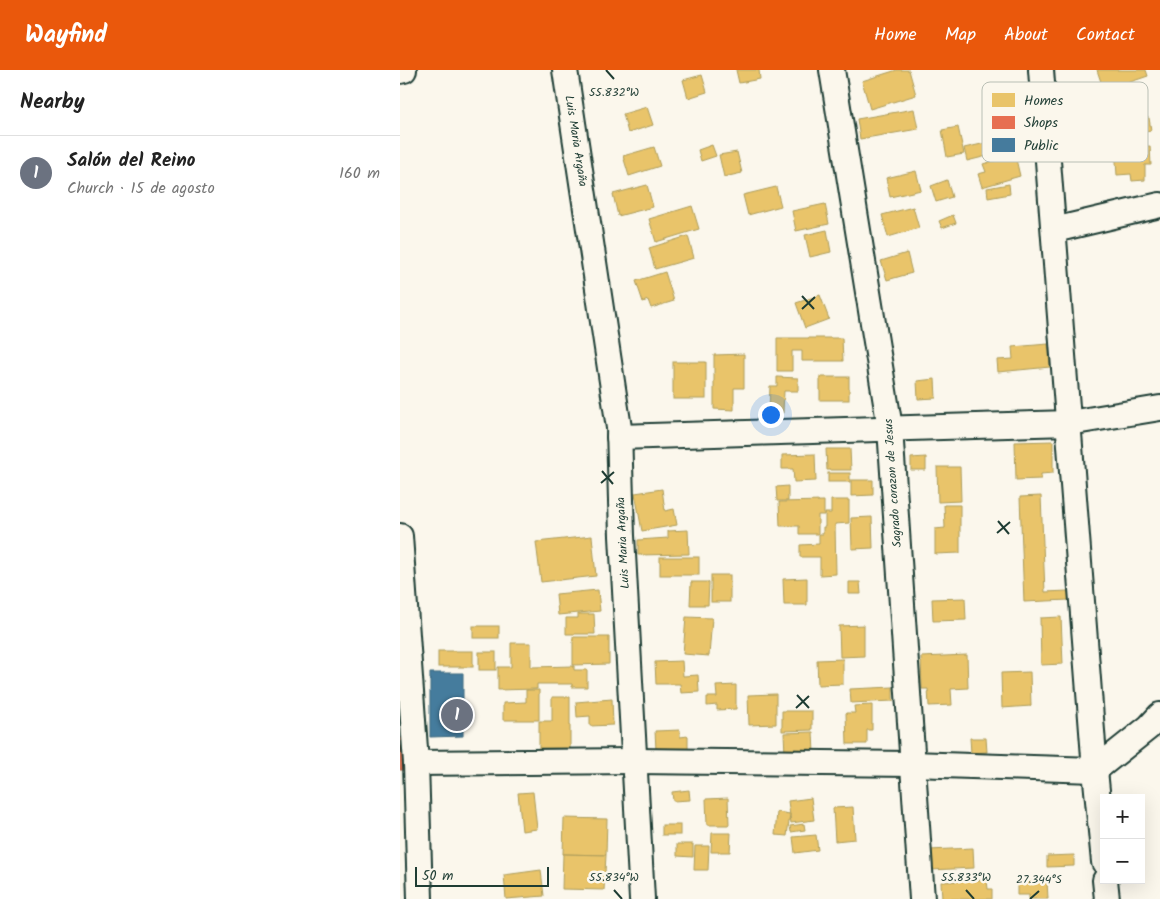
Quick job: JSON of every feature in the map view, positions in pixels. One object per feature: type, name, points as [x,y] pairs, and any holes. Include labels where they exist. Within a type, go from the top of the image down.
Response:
[{"type":"street","points":[[400,71],[404,70]]},
{"type":"street","name":"Luis Maria Argaña","points":[[565,70],[619,428],[622,536],[642,899]]},
{"type":"street","name":"Sagrado corazon de Jesus","points":[[832,70],[890,428],[922,899]]},
{"type":"street","points":[[1048,162],[1102,839]]},
{"type":"street","points":[[1054,230],[1160,205]]},
{"type":"street","points":[[619,437],[1068,423],[1160,408]]},
{"type":"street","points":[[400,536],[416,763],[420,899]]},
{"type":"street","points":[[416,763],[635,761],[912,764],[1095,770],[1160,715]]},
{"type":"street","points":[[1105,884],[1107,899]]},
{"type":"building: Homes","points":[[736,70],[759,70],[760,79],[739,83]]},
{"type":"building: Homes","points":[[897,70],[909,70],[916,95],[870,109],[862,81]]},
{"type":"building: Homes","points":[[1097,70],[1146,70],[1148,76],[1130,82],[1101,82]]},
{"type":"building: Homes","points":[[702,75],[707,92],[688,98],[683,80]]},
{"type":"building: Homes","points":[[647,107],[653,125],[628,133],[623,114]]},
{"type":"building: Homes","points":[[914,109],[918,129],[860,139],[857,119]]},
{"type":"building: Homes","points":[[1148,118],[1151,130],[1148,130]]},
{"type":"building: Homes","points":[[958,127],[964,154],[947,157],[942,130]]},
{"type":"building: Homes","points":[[982,144],[982,157],[967,161],[964,148]]},
{"type":"building: Homes","points":[[712,145],[716,156],[701,161],[698,150]]},
{"type":"building: Homes","points":[[1148,146],[1150,146],[1151,165],[1145,165],[1145,180],[1132,181],[1131,174],[1117,175],[1116,162],[1148,162]]},
{"type":"building: Homes","points":[[654,147],[660,166],[629,176],[623,156]]},
{"type":"building: Homes","points":[[737,152],[742,173],[724,177],[719,155]]},
{"type":"building: Homes","points":[[990,162],[1017,162],[1020,176],[982,187],[978,174],[986,172],[983,164]]},
{"type":"building: Homes","points":[[916,171],[921,190],[890,197],[886,178]]},
{"type":"building: Homes","points":[[947,180],[952,197],[936,202],[931,186]]},
{"type":"building: Homes","points":[[1009,184],[1010,194],[988,198],[987,188]]},
{"type":"building: Homes","points":[[647,185],[653,207],[618,216],[613,194]]},
{"type":"building: Homes","points":[[776,187],[781,206],[748,215],[743,195]]},
{"type":"building: Homes","points":[[825,204],[829,224],[796,231],[792,211]]},
{"type":"building: Homes","points":[[692,206],[699,229],[656,242],[649,219]]},
{"type":"building: Homes","points":[[913,207],[919,228],[888,237],[882,215]]},
{"type":"building: Homes","points":[[953,215],[956,223],[942,228],[939,221]]},
{"type":"building: Homes","points":[[827,230],[831,252],[810,257],[805,235]]},
{"type":"building: Homes","points":[[688,236],[694,258],[655,269],[649,248]]},
{"type":"building: Homes","points":[[907,253],[912,273],[887,280],[881,261]]},
{"type":"building: Homes","points":[[665,272],[674,301],[651,308],[648,300],[643,302],[636,281]]},
{"type":"building: Homes","points":[[820,295],[829,319],[805,328],[796,303]]},
{"type":"building: Homes","points":[[777,338],[842,338],[843,361],[802,361],[802,351],[792,351],[792,371],[777,371]]},
{"type":"building: Homes","points":[[1048,344],[1050,367],[998,372],[997,360],[1013,359],[1012,347]]},
{"type":"building: Homes","points":[[744,354],[744,388],[734,388],[734,410],[714,409],[714,355]]},
{"type":"building: Homes","points":[[673,362],[706,362],[706,399],[673,399]]},
{"type":"building: Homes","points":[[777,377],[798,378],[798,391],[784,391],[783,413],[769,412],[770,386],[777,386]]},
{"type":"building: Homes","points":[[820,377],[849,377],[849,400],[820,400]]},
{"type":"building: Homes","points":[[935,379],[936,398],[918,399],[917,381]]},
{"type":"building: Homes","points":[[1053,441],[1053,473],[1041,474],[1041,479],[1016,480],[1015,442]]},
{"type":"building: Homes","points":[[826,449],[850,449],[851,470],[827,470]]},
{"type":"building: Homes","points":[[815,454],[816,481],[794,482],[793,469],[782,469],[782,455]]},
{"type":"building: Homes","points":[[926,457],[926,470],[911,470],[911,458]]},
{"type":"building: Homes","points":[[937,467],[960,467],[961,501],[938,502]]},
{"type":"building: Homes","points":[[828,473],[850,473],[850,482],[828,482]]},
{"type":"building: Homes","points":[[851,480],[873,480],[873,495],[851,496]]},
{"type":"building: Homes","points":[[788,486],[788,501],[777,501],[776,487]]},
{"type":"building: Homes","points":[[662,489],[665,511],[674,509],[677,525],[642,531],[635,493]]},
{"type":"building: Homes","points":[[1041,496],[1045,592],[1068,591],[1069,600],[1024,602],[1020,497]]},
{"type":"building: Homes","points":[[831,500],[849,500],[849,523],[835,524],[836,574],[820,575],[820,557],[800,557],[800,545],[819,544],[819,534],[823,534],[823,527],[825,527],[825,513],[831,513]]},
{"type":"building: Homes","points":[[824,501],[824,515],[818,515],[818,534],[799,534],[799,526],[780,526],[779,502]]},
{"type":"building: Homes","points":[[944,505],[960,505],[960,553],[935,554],[935,529],[945,528]]},
{"type":"building: Homes","points":[[872,517],[873,548],[852,549],[851,518]]},
{"type":"building: Homes","points":[[688,530],[689,554],[638,555],[638,540],[668,538],[668,531]]},
{"type":"building: Homes","points":[[592,536],[596,576],[541,582],[536,542]]},
{"type":"building: Homes","points":[[660,557],[699,557],[699,575],[660,575]]},
{"type":"building: Homes","points":[[711,575],[730,575],[730,602],[711,602]]},
{"type":"building: Homes","points":[[807,578],[807,605],[784,605],[783,579]]},
{"type":"building: Homes","points":[[691,582],[709,582],[708,605],[690,605]]},
{"type":"building: Homes","points":[[849,582],[860,582],[861,594],[849,594]]},
{"type":"building: Homes","points":[[598,590],[600,611],[558,615],[556,594]]},
{"type":"building: Homes","points":[[965,598],[966,620],[933,621],[932,599]]},
{"type":"building: Homes","points":[[578,614],[594,614],[595,634],[566,634],[566,618],[578,618]]},
{"type":"building: Homes","points":[[686,617],[712,618],[709,656],[683,654]]},
{"type":"building: Homes","points":[[1061,617],[1063,664],[1041,665],[1040,618]]},
{"type":"building: Homes","points":[[864,625],[864,656],[840,657],[839,626]]},
{"type":"building: Homes","points":[[473,626],[499,626],[499,638],[473,638]]},
{"type":"building: Homes","points":[[573,637],[609,637],[609,664],[573,665]]},
{"type":"building: Homes","points":[[511,643],[531,643],[531,667],[574,666],[574,670],[587,670],[587,687],[572,687],[572,684],[537,684],[537,689],[498,690],[498,667],[511,667]]},
{"type":"building: Homes","points":[[438,651],[473,651],[473,667],[438,667]]},
{"type":"building: Homes","points":[[479,652],[496,652],[496,670],[479,670]]},
{"type":"building: Homes","points":[[967,655],[968,688],[951,689],[952,705],[929,706],[928,689],[922,689],[921,657]]},
{"type":"building: Homes","points":[[843,659],[843,684],[818,685],[817,660]]},
{"type":"building: Homes","points":[[682,661],[683,676],[698,675],[699,692],[681,693],[680,684],[656,684],[655,662]]},
{"type":"building: Homes","points":[[1030,672],[1031,706],[1002,708],[1001,673]]},
{"type":"building: Homes","points":[[736,685],[736,709],[717,710],[717,705],[707,706],[707,697],[717,697],[716,686]]},
{"type":"building: Homes","points":[[893,687],[893,701],[851,703],[850,689]]},
{"type":"building: Homes","points":[[526,690],[539,690],[539,720],[503,720],[503,703],[526,702]]},
{"type":"building: Homes","points":[[776,694],[776,724],[749,725],[748,695]]},
{"type":"building: Homes","points":[[552,697],[570,697],[570,748],[539,748],[539,721],[552,721]]},
{"type":"building: Homes","points":[[612,699],[613,725],[590,726],[590,716],[577,717],[576,702]]},
{"type":"building: Homes","points":[[872,705],[872,730],[867,730],[867,744],[847,744],[846,713],[855,713],[854,706]]},
{"type":"building: Homes","points":[[782,711],[812,711],[812,730],[782,731]]},
{"type":"building: Homes","points":[[680,730],[680,737],[688,736],[688,749],[656,750],[655,731]]},
{"type":"building: Homes","points":[[813,732],[814,753],[785,754],[784,733]]},
{"type":"building: Homes","points":[[970,738],[986,738],[987,752],[971,753]]},
{"type":"building: Homes","points":[[689,790],[690,800],[673,801],[672,792]]},
{"type":"building: Homes","points":[[533,792],[537,829],[522,831],[518,793]]},
{"type":"building: Homes","points":[[728,798],[729,825],[707,825],[706,799]]},
{"type":"building: Homes","points":[[811,798],[814,820],[791,823],[788,801]]},
{"type":"building: Homes","points":[[853,807],[855,839],[835,841],[833,808]]},
{"type":"building: Homes","points":[[777,812],[790,814],[787,836],[775,835]]},
{"type":"building: Homes","points":[[564,818],[607,819],[606,855],[563,854]]},
{"type":"building: Homes","points":[[804,824],[805,830],[791,832],[790,826]]},
{"type":"building: Homes","points":[[662,825],[680,825],[680,835],[662,835]]},
{"type":"building: Homes","points":[[712,833],[731,833],[730,852],[711,852]]},
{"type":"building: Homes","points":[[816,835],[818,850],[795,853],[793,837]]},
{"type":"building: Homes","points":[[677,844],[693,844],[693,857],[677,856]]},
{"type":"building: Homes","points":[[695,846],[709,846],[708,870],[694,870]]},
{"type":"building: Homes","points":[[973,848],[974,868],[930,870],[929,850]]},
{"type":"building: Homes","points":[[563,854],[606,855],[604,890],[562,889]]},
{"type":"building: Homes","points":[[1074,855],[1074,866],[1047,867],[1047,856]]},
{"type":"building: Homes","points":[[541,870],[544,896],[506,899],[504,875]]},
{"type":"building: Homes","points":[[987,880],[988,889],[992,889],[992,899],[942,899],[941,882]]},
{"type":"building: Homes","points":[[1047,880],[1048,899],[1029,899],[1029,895],[1017,895],[1017,882]]},
{"type":"building: Shops","points":[[401,737],[404,770],[400,770]]},
{"type":"building: Public","points":[[430,673],[463,673],[463,736],[430,737]]},
{"type":"place","name":"Salón del Reino","points":[[457,715]]}]
